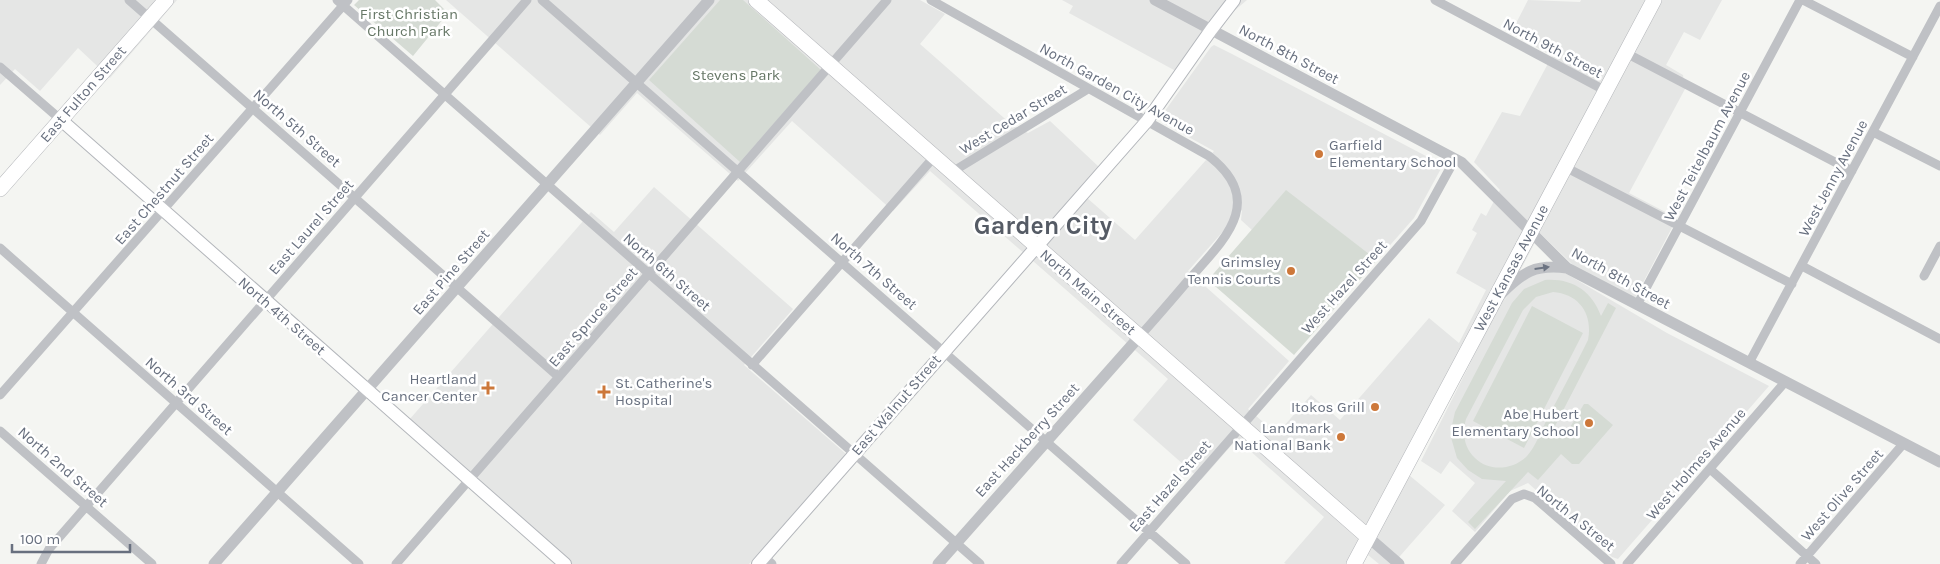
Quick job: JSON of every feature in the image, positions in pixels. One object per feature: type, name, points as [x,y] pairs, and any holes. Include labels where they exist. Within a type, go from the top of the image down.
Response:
[{"type":"main road","name":"East Fulton Street","points":[[0,189],[166,0]]},
{"type":"main road","name":"North Main Street","points":[[756,0],[1368,537]]},
{"type":"main road","name":"East Walnut Street","points":[[765,562],[853,454],[1147,121],[1234,0]]},
{"type":"main road","name":"West Kansas Avenue","points":[[1354,564],[1654,0]]},
{"type":"main road","name":"North 4th Street","points":[[60,119],[565,564]]},
{"type":"street","name":"North 5th Street","points":[[129,0],[559,377]]},
{"type":"street","name":"East Laurel Street","points":[[41,564],[49,549],[527,0]]},
{"type":"street","name":"North 7th Street","points":[[542,0],[1186,564]]},
{"type":"street","name":"East Pine Street","points":[[214,564],[709,0]]},
{"type":"street","name":"East Spruce Street","points":[[396,564],[887,0]]},
{"type":"street","name":"North Garden City Avenue","points":[[931,0],[1210,156],[1231,176],[1237,198],[1237,210],[1227,237],[1139,337]]},
{"type":"street","name":"North 8th Street","points":[[1155,0],[1461,162],[1567,268],[1940,462]]},
{"type":"street","name":"North 9th Street","points":[[1435,0],[1606,91]]},
{"type":"street","points":[[1802,0],[1913,57]]},
{"type":"street","name":"West Teitelbaum Avenue","points":[[1637,305],[1802,0]]},
{"type":"street","name":"North 6th Street","points":[[343,2],[547,185],[980,564]]},
{"type":"street","name":"East Chestnut Street","points":[[0,395],[253,108],[343,2]]},
{"type":"street","name":"West Jenny Avenue","points":[[1749,363],[1940,6]]},
{"type":"street","points":[[1626,53],[1852,171]]},
{"type":"street","name":"North 4th Street","points":[[0,67],[60,119]]},
{"type":"street","name":"West Cedar Street","points":[[952,172],[1088,89]]},
{"type":"street","points":[[1873,132],[1940,166]]},
{"type":"street","points":[[752,365],[934,157]]},
{"type":"street","name":"West Hazel Street","points":[[1241,425],[1421,221],[1455,159]]},
{"type":"street","points":[[1565,167],[1792,284]]},
{"type":"street","points":[[1924,276],[1940,246]]},
{"type":"street","name":"North 3rd Street","points":[[0,248],[360,564]]},
{"type":"street","points":[[1494,300],[1518,278],[1535,268],[1551,266],[1567,268]]},
{"type":"street","points":[[1802,266],[1940,339]]},
{"type":"street","name":"East Hackberry Street","points":[[938,564],[1139,337]]},
{"type":"street","name":"West Holmes Avenue","points":[[1627,564],[1785,382]]},
{"type":"street","name":"East Hazel Street","points":[[1121,564],[1241,425]]},
{"type":"street","name":"North 2nd Street","points":[[0,431],[152,564]]},
{"type":"street","name":"West Olive Street","points":[[1800,564],[1904,444]]},
{"type":"street","points":[[1710,469],[1816,564]]},
{"type":"street","name":"North A Street","points":[[1455,564],[1512,499],[1524,494],[1535,498],[1611,564]]},
{"type":"street","name":"North Main Street","points":[[1368,537],[1399,564]]},
{"type":"shaded area","points":[[0,0],[177,0],[110,78],[78,48],[40,91],[15,69],[0,85]]},
{"type":"shaded area","points":[[446,0],[920,0],[945,14],[920,44],[1012,125],[1028,133],[1050,121],[1099,167],[1078,190],[1135,240],[1214,151],[1165,124],[1162,115],[1214,45],[1443,165],[1414,218],[1377,260],[1286,191],[1252,230],[1241,220],[1242,210],[1188,271],[1289,361],[1248,409],[1277,434],[1311,395],[1340,420],[1429,318],[1459,343],[1486,290],[1456,273],[1477,233],[1472,230],[1481,213],[1486,216],[1500,190],[1474,162],[1502,112],[1520,116],[1552,56],[1511,33],[1528,0],[1580,2],[1581,0],[1722,0],[1700,40],[1684,32],[1666,65],[1683,75],[1685,89],[1629,193],[1677,218],[1635,298],[1575,267],[1540,233],[1504,301],[1513,287],[1531,273],[1560,270],[1667,333],[1769,386],[1618,559],[1612,557],[1528,483],[1510,491],[1475,532],[1452,511],[1475,483],[1450,461],[1441,474],[1421,461],[1491,322],[1409,475],[1445,505],[1393,564],[1379,564],[1368,555],[1363,564],[1286,564],[1284,563],[1324,517],[1237,439],[1201,480],[1133,420],[1168,379],[930,171],[893,211],[792,121],[738,181],[637,93],[600,135]]},
{"type":"shaded area","points":[[1062,0],[1247,0],[1234,11],[1185,76],[1069,13],[1073,6]]},
{"type":"shaded area","name":"St. Catherine's Hospital","points":[[654,187],[793,309],[744,365],[846,454],[749,564],[572,564],[409,420],[591,212],[614,232]]},
{"type":"green space","name":"First Christian Church Park","points":[[359,0],[435,0],[448,13],[413,56],[354,5]]},
{"type":"green space","name":"Stevens Park","points":[[720,0],[743,0],[821,70],[740,162],[649,80]]},
{"type":"green space","name":"Grimsley Tennis Courts","points":[[1286,190],[1377,260],[1294,355],[1208,280]]},
{"type":"green space","points":[[1545,280],[1564,281],[1580,288],[1586,293],[1597,307],[1601,316],[1608,303],[1616,308],[1554,428],[1566,434],[1584,404],[1588,404],[1613,425],[1579,464],[1572,464],[1561,454],[1538,480],[1528,472],[1475,529],[1468,522],[1506,481],[1482,479],[1468,470],[1457,458],[1450,434],[1455,412],[1512,303],[1524,289]],"holes":[[[1553,292],[1577,301],[1586,314],[1589,331],[1588,340],[1536,443],[1527,456],[1515,464],[1501,468],[1487,466],[1475,458],[1468,450],[1464,435],[1466,419],[1523,310],[1536,297]]]},
{"type":"green space","points":[[1532,306],[1583,333],[1524,448],[1473,421]]},
{"type":"place","name":"Garfield Elementary School","points":[[1319,154]]},
{"type":"place","name":"Grimsley Tennis Courts","points":[[1291,271]]},
{"type":"place","name":"Heartland Cancer Center","points":[[488,388]]},
{"type":"place","name":"St. Catherine's Hospital","points":[[604,392]]},
{"type":"place","name":"Itokos Grill","points":[[1375,407]]},
{"type":"place","name":"Abe Hubert Elementary School","points":[[1589,423]]},
{"type":"place","name":"Landmark National Bank","points":[[1341,437]]},
{"type":"district","name":"Garden City","points":[[1043,225]]}]
